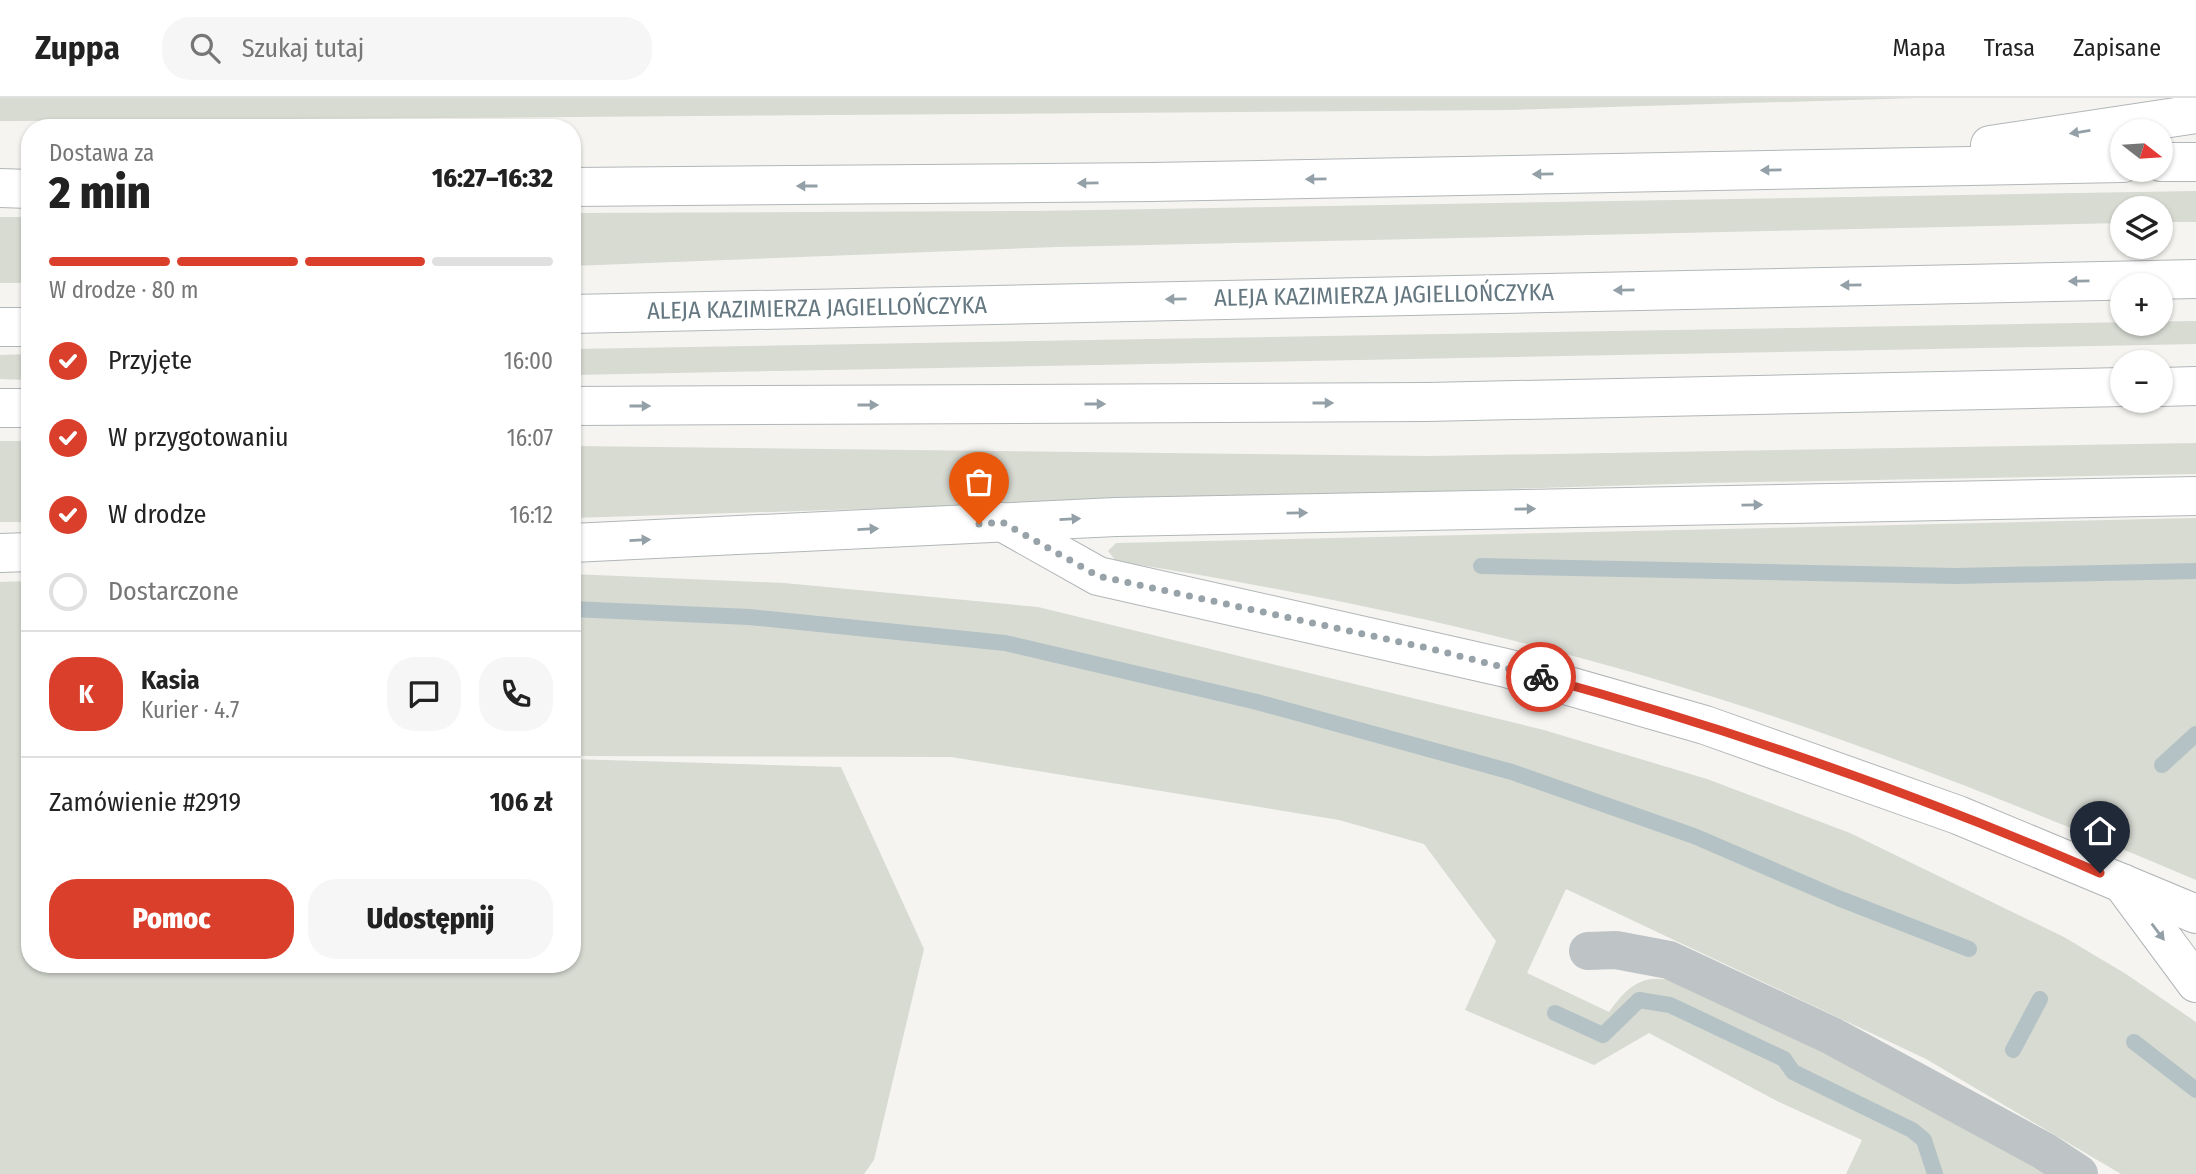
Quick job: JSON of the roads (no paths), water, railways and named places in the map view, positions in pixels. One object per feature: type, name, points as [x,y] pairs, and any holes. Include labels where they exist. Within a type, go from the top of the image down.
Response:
[{"type":"highway","points":[[1839,169],[2196,114]]},
{"type":"highway","points":[[2174,162],[2196,162]]},
{"type":"highway","points":[[581,187],[1166,182],[2110,163]]},
{"type":"highway","points":[[0,188],[21,189]]},
{"type":"highway","name":"ALEJA KAZIMIERZA JAGIELLOŃCZYKA","points":[[581,314],[2196,279]]},
{"type":"highway","points":[[0,327],[21,327]]},
{"type":"highway","points":[[2173,387],[2196,386]]},
{"type":"highway","points":[[581,406],[1413,402],[2110,387]]},
{"type":"highway","points":[[0,408],[21,408]]},
{"type":"highway","points":[[581,543],[1116,517],[2196,496]]},
{"type":"highway","points":[[1002,522],[1098,576],[1494,664],[1704,724],[1881,785],[2196,914]]},
{"type":"highway","points":[[0,552],[21,552]]},
{"type":"highway","points":[[2121,882],[2196,983]]},
{"type":"lane","points":[[1588,951],[1616,950],[1669,960],[1832,1036],[2044,1151],[2079,1174]]},
{"type":"waterway","points":[[1481,566],[1955,576],[2196,571]]},
{"type":"waterway","points":[[581,609],[749,617],[1005,643],[1257,702],[1512,772],[1694,836],[1838,898],[1969,949]]},
{"type":"waterway","points":[[2162,765],[2196,734]]},
{"type":"waterway","points":[[2013,1050],[2040,999]]},
{"type":"waterway","points":[[1555,1013],[1603,1035],[1639,1000],[1670,1005],[1784,1059],[1793,1072],[1912,1130],[1924,1140],[1935,1174]]},
{"type":"waterway","points":[[2134,1042],[2196,1090]]}]
